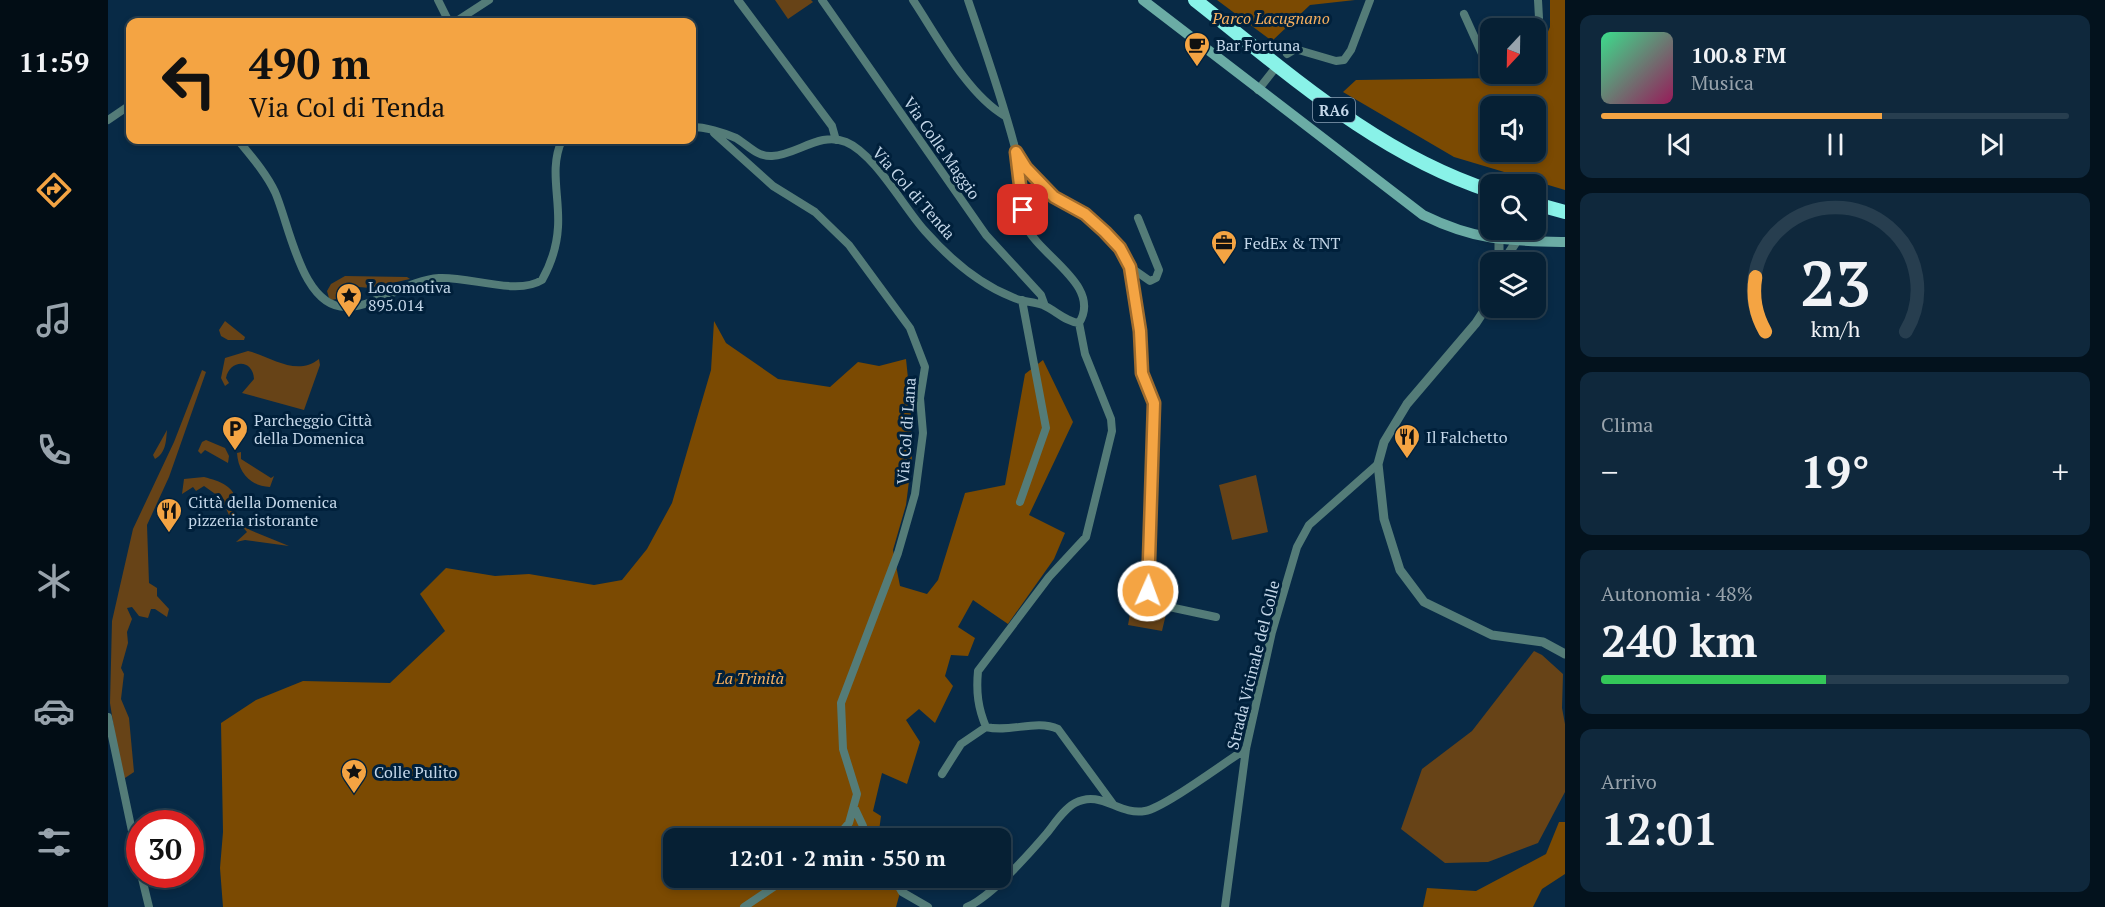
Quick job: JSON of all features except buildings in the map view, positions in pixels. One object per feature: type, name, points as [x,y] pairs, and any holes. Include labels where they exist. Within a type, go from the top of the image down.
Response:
[{"type":"highway","name":"RA6","points":[[1195,0],[1354,124],[1433,167],[1480,186]]},
{"type":"highway","name":"RA6","points":[[1207,0],[1359,117],[1439,162],[1480,178]]},
{"type":"highway","points":[[1546,199],[1565,204]]},
{"type":"highway","points":[[1546,207],[1565,212]]},
{"type":"main road","points":[[1143,0],[1423,215],[1467,234],[1499,241],[1565,242]]},
{"type":"street","points":[[438,0],[447,18]]},
{"type":"street","points":[[461,18],[489,0]]},
{"type":"street","points":[[696,127],[735,138],[759,155],[771,157],[819,141],[836,140],[832,126],[738,0]]},
{"type":"street","name":"Via Colle Maggio","points":[[822,0],[986,235],[1041,295],[1045,306]]},
{"type":"street","points":[[913,0],[971,84],[995,110],[1005,116]]},
{"type":"street","points":[[968,0],[1016,152],[1025,223],[1041,248],[1075,280],[1083,304],[1083,317],[1079,323],[1084,354],[1111,419],[1112,431],[1086,537],[1048,577],[978,671],[978,708],[986,727]]},
{"type":"street","points":[[1287,54],[1295,49],[1336,61],[1344,60],[1351,50],[1370,0]]},
{"type":"street","points":[[1538,0],[1539,18]]},
{"type":"street","points":[[1464,14],[1480,49]]},
{"type":"street","points":[[1258,90],[1274,71]]},
{"type":"street","points":[[108,120],[126,108]]},
{"type":"street","name":"Via Col di Lana","points":[[709,130],[773,186],[815,212],[849,245],[910,328],[925,367],[920,398],[923,433],[915,494],[898,553],[841,703],[843,749],[856,794],[855,809],[863,828]]},
{"type":"street","name":"Via Col di Tenda","points":[[836,140],[858,149],[924,230],[952,257],[999,292],[1045,306],[1079,323]]},
{"type":"street","points":[[241,144],[273,189],[286,217],[309,285],[319,298],[332,305],[349,307],[434,279],[451,278],[525,287],[542,280],[556,244],[558,225],[555,161],[561,144]]},
{"type":"street","points":[[1016,152],[1026,168],[1054,197],[1085,214],[1105,232],[1120,248],[1130,267],[1140,331],[1142,373],[1154,403],[1148,591],[1150,599],[1160,605],[1216,617]]},
{"type":"street","points":[[1130,267],[1150,281],[1156,278],[1159,270],[1138,218]]},
{"type":"street","points":[[1499,241],[1500,252]]},
{"type":"street","points":[[1508,252],[1515,242]]},
{"type":"street","points":[[1020,502],[1046,428],[1022,300]]},
{"type":"street","points":[[1480,317],[1407,404],[1384,442],[1378,464],[1384,519],[1392,552],[1400,570],[1424,602],[1492,634],[1543,642],[1565,654]]},
{"type":"street","name":"Strada Vicinale del Colle","points":[[1225,907],[1246,749],[1272,632],[1297,548],[1309,525],[1378,464]]},
{"type":"street","points":[[108,717],[128,810]]},
{"type":"street","points":[[942,774],[961,744],[986,727],[996,729],[1048,724],[1058,729],[1113,804]]},
{"type":"street","points":[[967,907],[980,900],[1032,850],[1075,803],[1089,798],[1100,798],[1132,812],[1154,808],[1246,749]]},
{"type":"street","points":[[845,828],[855,809]]},
{"type":"street","points":[[144,888],[149,907]]},
{"type":"street","points":[[744,907],[772,888]]},
{"type":"street","points":[[900,888],[902,892],[928,907]]},
{"type":"shaded area","points":[[775,0],[811,0],[813,2],[788,19]]},
{"type":"shaded area","points":[[345,276],[407,277],[410,279],[370,288],[359,287],[351,295],[332,300],[327,291],[331,284]]},
{"type":"shaded area","points":[[225,321],[245,337],[244,340],[228,340],[221,336],[219,330]]},
{"type":"shaded area","points":[[248,351],[293,366],[310,364],[319,359],[320,365],[304,410],[242,393],[254,379],[253,372],[246,365],[232,367],[226,378],[229,383],[225,386],[221,378],[225,358]]},
{"type":"shaded area","points":[[202,370],[206,372],[169,477],[147,525],[149,583],[157,588],[157,596],[169,609],[167,617],[155,609],[151,609],[148,618],[139,616],[132,607],[127,608],[132,619],[127,632],[128,643],[121,668],[124,674],[121,699],[129,718],[134,772],[122,780],[110,703],[112,621],[133,529],[174,442]]},
{"type":"shaded area","points":[[167,430],[163,450],[155,459],[153,455]]},
{"type":"shaded area","points":[[206,440],[225,448],[229,456],[228,463],[205,450],[201,454],[198,451],[202,442]]},
{"type":"shaded area","points":[[241,452],[241,459],[271,478],[274,476],[270,487],[257,484],[247,477],[238,460],[237,453]]},
{"type":"shaded area","points":[[1256,475],[1268,532],[1232,540],[1219,485]]},
{"type":"shaded area","points":[[204,477],[230,488],[236,499],[233,515],[250,530],[289,546],[245,540],[236,542],[247,532],[239,523],[233,528],[224,519],[229,515],[221,498],[204,486],[196,491],[193,487],[182,494],[184,479]]},
{"type":"shaded area","points":[[1131,608],[1166,614],[1162,631],[1128,625]]},
{"type":"shaded area","points":[[1534,651],[1542,655],[1563,674],[1565,792],[1538,843],[1488,862],[1445,863],[1401,829],[1422,769],[1472,731]]},
{"type":"green space","name":"Parco Lacugnano","points":[[1217,0],[1355,0],[1310,5],[1272,41]]},
{"type":"green space","points":[[1550,0],[1565,0],[1565,190],[1546,184],[1546,174],[1511,174],[1454,157],[1343,92],[1356,80],[1480,78],[1480,84],[1546,84],[1546,36],[1550,27]]},
{"type":"green space","name":"La Trinità","points":[[714,321],[726,343],[778,379],[830,387],[858,362],[879,366],[906,359],[911,407],[912,457],[906,505],[893,550],[900,586],[927,594],[938,580],[965,493],[1005,485],[1025,374],[1043,360],[1073,422],[1029,515],[1065,533],[1054,559],[1008,624],[973,600],[958,627],[975,638],[968,656],[951,655],[945,676],[953,686],[935,723],[919,709],[906,720],[920,742],[907,784],[882,773],[873,811],[881,816],[879,828],[663,828],[663,888],[901,888],[896,907],[223,907],[220,868],[223,832],[221,723],[256,700],[303,681],[390,683],[445,631],[420,594],[446,568],[495,576],[529,574],[594,585],[622,580],[647,549],[672,503],[711,370]]},
{"type":"green space","points":[[1559,822],[1565,822],[1565,874],[1542,889],[1533,907],[1423,907],[1427,888],[1476,891],[1546,854]]},
{"type":"place","name":"Bar Fortuna","points":[[1197,68]]},
{"type":"place","name":"FedEx & TNT","points":[[1224,266]]},
{"type":"place","name":"Locomotiva 895.014","points":[[349,319]]},
{"type":"place","name":"Parcheggio Città della Domenica","points":[[235,452]]},
{"type":"place","name":"Il Falchetto","points":[[1407,460]]},
{"type":"place","name":"Città della Domenica pizzeria ristorante","points":[[169,534]]},
{"type":"place","name":"Colle Pulito","points":[[354,795]]},
{"type":"route","points":[[1023,210],[1016,152],[1026,168],[1054,197],[1085,214],[1105,232],[1120,248],[1130,267],[1140,331],[1142,373],[1154,403],[1148,591]]}]
